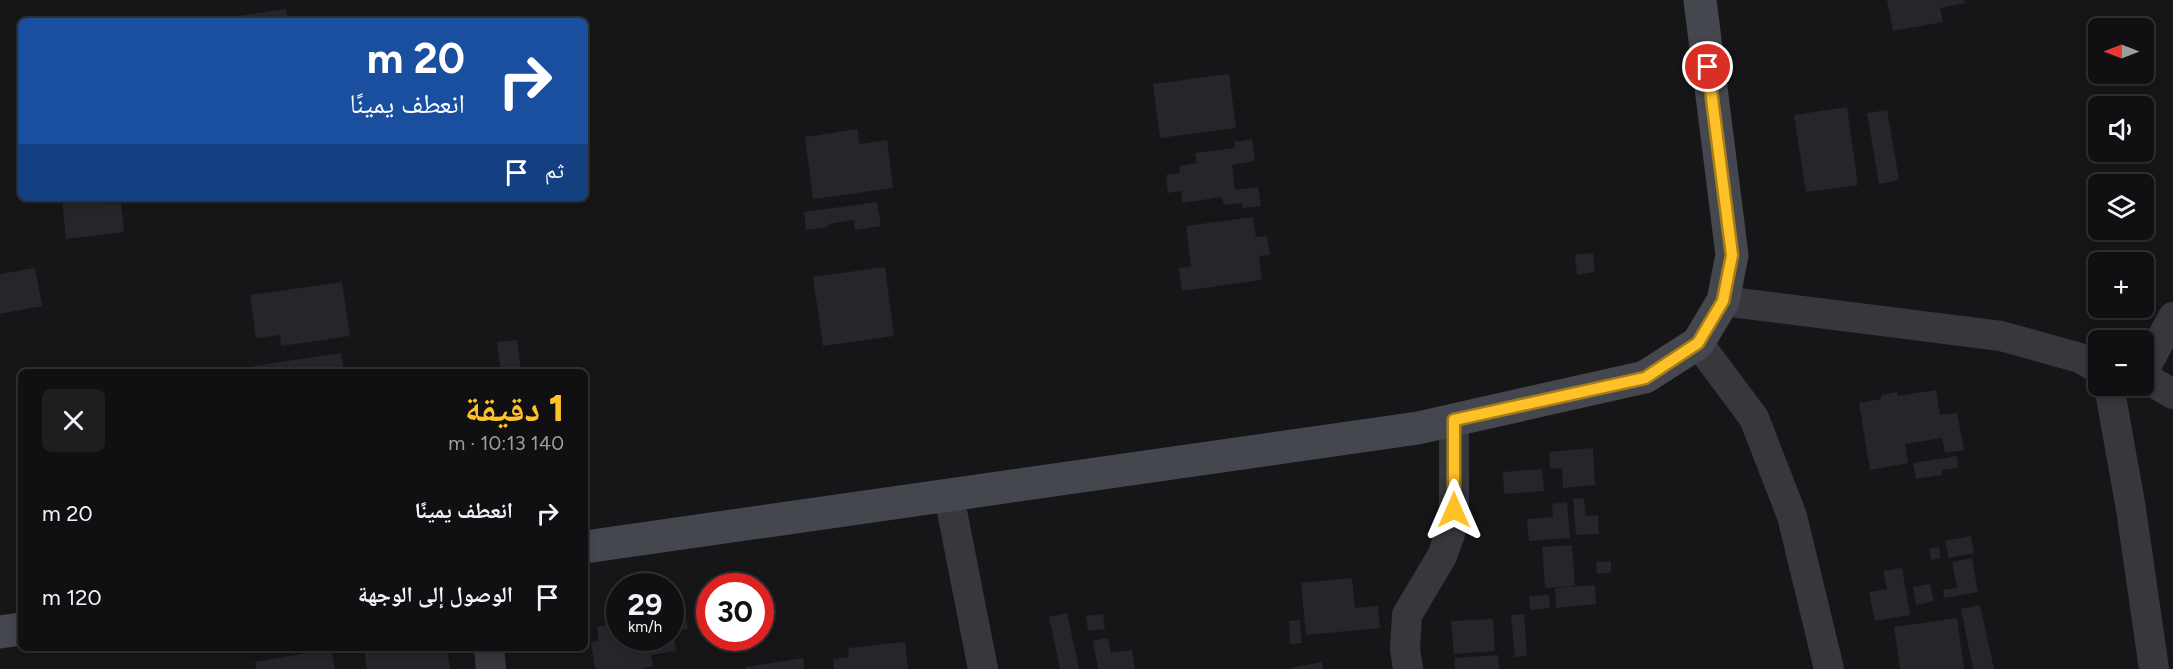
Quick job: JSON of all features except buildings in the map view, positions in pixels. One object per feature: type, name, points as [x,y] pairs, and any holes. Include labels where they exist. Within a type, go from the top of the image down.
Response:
[{"type":"street","points":[[588,547],[1418,428],[1645,378],[1698,343],[1723,301],[1732,255],[1700,0]]},
{"type":"street","points":[[1723,301],[2001,336],[2080,358],[2088,363]]},
{"type":"street","points":[[2154,352],[2173,317]]},
{"type":"street","points":[[1698,343],[1754,418],[1792,516],[1829,669]]},
{"type":"street","points":[[2154,383],[2173,394]]},
{"type":"street","points":[[2111,396],[2131,509],[2154,669]]},
{"type":"street","points":[[1408,669],[1405,649],[1407,615],[1442,556],[1450,534],[1454,510],[1454,420]]},
{"type":"street","points":[[949,495],[983,669]]},
{"type":"street","points":[[0,632],[18,629]]},
{"type":"street","points":[[489,651],[491,669]]},
{"type":"route","points":[[1454,510],[1454,420],[1645,378],[1698,343],[1723,301],[1732,255],[1708,67]]}]
